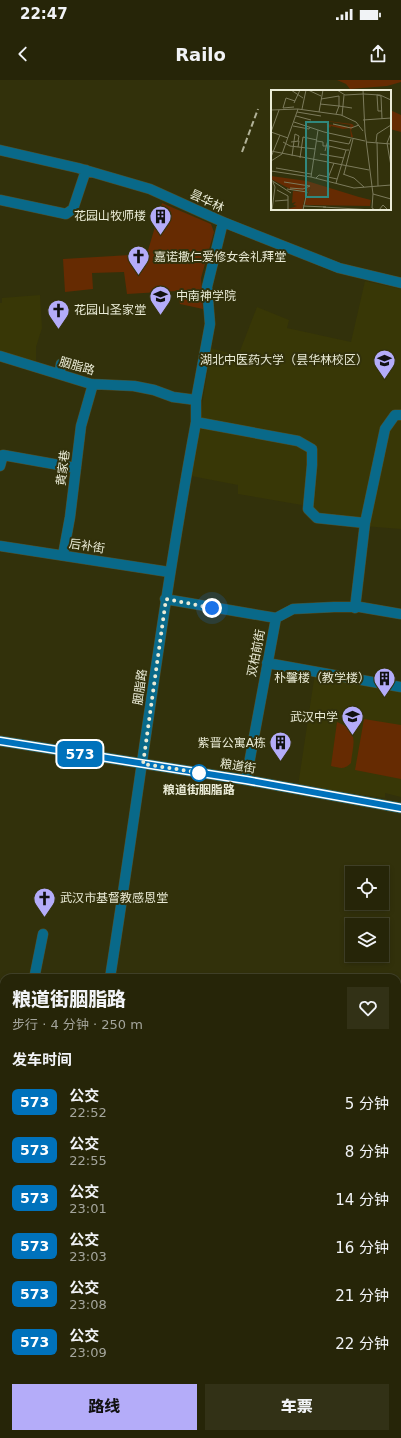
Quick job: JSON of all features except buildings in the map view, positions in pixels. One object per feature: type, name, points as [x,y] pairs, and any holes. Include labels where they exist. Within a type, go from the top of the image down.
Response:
[{"type":"street","name":"昙华林","points":[[0,150],[86,170],[150,188],[223,222],[338,268],[401,283]]},
{"type":"street","points":[[0,200],[66,214],[73,210],[86,170]]},
{"type":"street","name":"胭脂路","points":[[111,974],[143,764],[169,572],[196,422],[196,400],[210,324],[207,287],[223,222]]},
{"type":"street","name":"胭脂路","points":[[0,356],[93,384],[134,386],[154,390],[173,397],[196,400]]},
{"type":"street","name":"黄家巷","points":[[63,555],[70,517],[81,426],[93,384]]},
{"type":"street","points":[[355,608],[365,523],[385,429],[395,415],[401,414]]},
{"type":"street","points":[[196,422],[298,441],[312,449],[308,509],[316,518],[365,523]]},
{"type":"street","points":[[0,466],[3,455],[76,468]]},
{"type":"street","name":"后补街","points":[[0,546],[169,572]]},
{"type":"street","name":"双柏前街","points":[[166,599],[276,618],[246,780]]},
{"type":"street","points":[[276,618],[293,609],[334,607],[360,607],[401,614]]},
{"type":"street","points":[[267,663],[401,687]]},
{"type":"street","name":"粮道街","points":[[0,741],[246,780],[401,808]]},
{"type":"street","points":[[34,974],[43,934]]},
{"type":"shaded area","points":[[337,80],[401,80],[401,82],[387,86],[350,89],[346,84]]},
{"type":"shaded area","points":[[391,110],[401,115],[401,132],[391,129]]},
{"type":"shaded area","points":[[162,203],[211,224],[214,232],[201,278],[203,309],[180,304],[177,291],[127,294],[124,272],[92,273],[93,289],[65,292],[63,259],[147,254]]},
{"type":"shaded area","points":[[365,281],[401,289],[401,529],[326,523],[310,504],[302,505],[238,494],[238,485],[191,476],[211,348],[238,356],[257,307],[289,320],[287,328],[351,342]]},
{"type":"shaded area","points":[[40,295],[42,328],[36,347],[36,361],[0,352],[0,303],[2,303],[2,298]]},
{"type":"shaded area","name":"武汉中学","points":[[315,673],[401,687],[401,797],[385,793],[385,798],[298,786]]},
{"type":"shaded area","points":[[364,719],[401,725],[401,779],[355,770]]},
{"type":"shaded area","points":[[337,722],[349,729],[352,734],[354,744],[351,763],[342,768],[331,766]]},
{"type":"railway","points":[[242,152],[258,109]]},
{"type":"bus line","name":"573","points":[[0,741],[246,780],[401,808]]},
{"type":"place","name":"花园山牧师楼","points":[[161,236]]},
{"type":"place","name":"嘉诺撒仁爱修女会礼拜堂","points":[[139,276]]},
{"type":"place","name":"中南神学院","points":[[160,316]]},
{"type":"place","name":"花园山圣家堂","points":[[59,330]]},
{"type":"place","name":"湖北中医药大学（昙华林校区）","points":[[384,380]]},
{"type":"place","name":"朴馨楼（教学楼）","points":[[385,698]]},
{"type":"place","name":"武汉中学","points":[[353,736]]},
{"type":"place","name":"紫晋公寓A栋","points":[[281,762]]},
{"type":"place","name":"粮道街胭脂路","points":[[199,773]]},
{"type":"place","name":"武汉市基督教感恩堂","points":[[44,918]]},
{"type":"route","points":[[199,773],[202,773],[143,764],[166,599],[212,608]]}]
